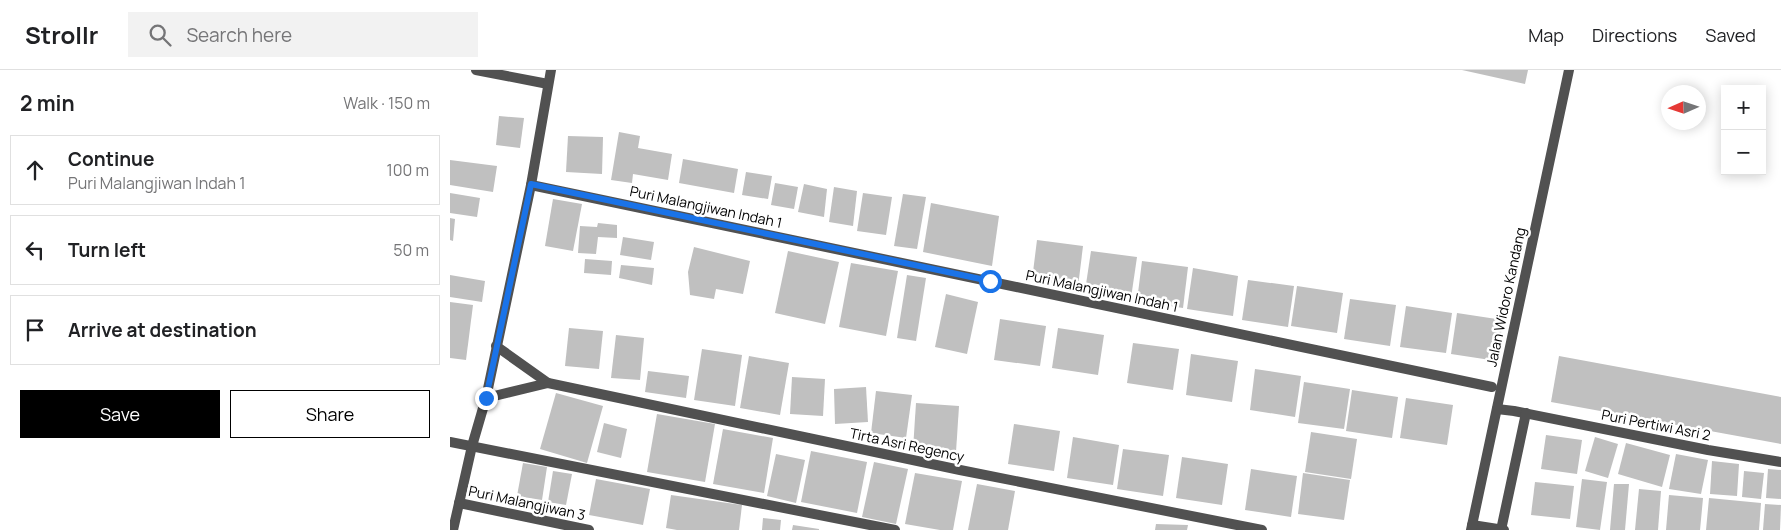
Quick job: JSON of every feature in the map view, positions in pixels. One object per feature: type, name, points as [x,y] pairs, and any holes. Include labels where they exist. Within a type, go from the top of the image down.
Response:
[{"type":"street","points":[[476,70],[548,84]]},
{"type":"street","points":[[453,530],[472,446],[486,398],[531,184],[551,70]]},
{"type":"street","name":"Jalan Widoro Kandang","points":[[1471,527],[1568,70]]},
{"type":"street","name":"Puri Malangjiwan Indah 1","points":[[531,184],[1492,387]]},
{"type":"street","name":"Tirta Asri Regency","points":[[496,346],[548,383],[960,470],[1262,530]]},
{"type":"street","name":"Tirta Asri Regency","points":[[486,398],[548,383]]},
{"type":"street","name":"Puri Pertiwi Asri 2","points":[[1497,409],[1526,413],[1708,450],[1781,462]]},
{"type":"street","points":[[1471,527],[1502,530],[1526,413]]},
{"type":"street","points":[[450,442],[895,530]]},
{"type":"street","name":"Puri Malangjiwan 3","points":[[459,503],[589,530]]},
{"type":"building","points":[[1462,70],[1528,70],[1525,84]]},
{"type":"building","points":[[499,116],[524,118],[520,148],[496,145]]},
{"type":"building","points":[[619,132],[640,136],[638,148],[672,154],[668,180],[633,174],[632,183],[611,180]]},
{"type":"building","points":[[568,136],[603,137],[602,174],[566,172]]},
{"type":"building","points":[[683,159],[738,169],[734,193],[679,183]]},
{"type":"building","points":[[450,160],[497,166],[493,192],[450,185]]},
{"type":"building","points":[[746,172],[772,176],[768,199],[742,195]]},
{"type":"building","points":[[775,183],[798,187],[794,209],[771,205]]},
{"type":"building","points":[[804,184],[827,189],[824,217],[798,212]]},
{"type":"building","points":[[834,187],[857,191],[853,226],[829,222]]},
{"type":"building","points":[[450,193],[480,198],[477,217],[450,213]]},
{"type":"building","points":[[863,193],[892,197],[886,235],[857,231]]},
{"type":"building","points":[[903,194],[926,197],[917,249],[894,246]]},
{"type":"building","points":[[553,199],[582,204],[573,251],[545,246]]},
{"type":"building","points":[[931,203],[999,216],[992,266],[923,252]]},
{"type":"building","points":[[450,218],[455,219],[453,241],[450,240]]},
{"type":"building","points":[[598,223],[617,225],[617,238],[598,237],[596,254],[578,253],[580,226],[597,227]]},
{"type":"building","points":[[623,237],[654,242],[651,260],[620,255]]},
{"type":"building","points":[[1037,240],[1083,246],[1078,287],[1032,280]]},
{"type":"building","points":[[694,247],[750,261],[743,294],[716,289],[714,299],[690,295],[688,272]]},
{"type":"building","points":[[788,251],[839,262],[825,324],[775,313]]},
{"type":"building","points":[[1091,251],[1137,257],[1131,298],[1085,291]]},
{"type":"building","points":[[585,259],[612,261],[611,275],[584,273]]},
{"type":"building","points":[[1142,261],[1188,267],[1183,308],[1137,301]]},
{"type":"building","points":[[851,263],[898,271],[886,336],[839,327]]},
{"type":"building","points":[[621,265],[654,268],[652,285],[619,278]]},
{"type":"building","points":[[1193,268],[1238,276],[1233,316],[1187,309]]},
{"type":"building","points":[[450,275],[485,281],[482,302],[450,297]]},
{"type":"building","points":[[907,275],[926,278],[916,341],[897,338]]},
{"type":"building","points":[[1248,280],[1294,286],[1288,327],[1242,320]]},
{"type":"building","points":[[1297,286],[1343,293],[1337,333],[1291,326]]},
{"type":"building","points":[[946,294],[978,302],[967,354],[935,347]]},
{"type":"building","points":[[1350,299],[1396,305],[1390,346],[1344,339]]},
{"type":"building","points":[[450,302],[473,305],[466,360],[450,358]]},
{"type":"building","points":[[1406,306],[1452,313],[1446,353],[1400,347]]},
{"type":"building","points":[[1457,313],[1503,320],[1497,361],[1451,354]]},
{"type":"building","points":[[1000,319],[1046,326],[1040,366],[994,360]]},
{"type":"building","points":[[569,328],[603,331],[599,369],[565,366]]},
{"type":"building","points":[[1058,328],[1104,335],[1098,375],[1052,368]]},
{"type":"building","points":[[616,335],[644,338],[640,380],[611,378]]},
{"type":"building","points":[[1133,343],[1179,349],[1173,390],[1127,383]]},
{"type":"building","points":[[702,349],[742,355],[735,406],[694,400]]},
{"type":"building","points":[[1191,354],[1238,361],[1232,402],[1186,395]]},
{"type":"building","points":[[749,356],[789,363],[780,415],[740,408]]},
{"type":"building","points":[[1559,356],[1781,397],[1781,444],[1551,402]]},
{"type":"building","points":[[1255,369],[1301,376],[1295,417],[1250,410]]},
{"type":"building","points":[[648,371],[689,376],[686,398],[645,392]]},
{"type":"building","points":[[792,377],[825,379],[823,416],[790,414]]},
{"type":"building","points":[[1304,382],[1350,389],[1344,429],[1298,423]]},
{"type":"building","points":[[866,387],[868,422],[835,424],[834,389]]},
{"type":"building","points":[[1352,390],[1398,397],[1392,438],[1346,431]]},
{"type":"building","points":[[876,391],[912,395],[906,438],[871,433]]},
{"type":"building","points":[[556,393],[603,406],[587,463],[540,449]]},
{"type":"building","points":[[1406,398],[1453,405],[1447,445],[1400,438]]},
{"type":"building","points":[[916,403],[959,406],[956,452],[913,449]]},
{"type":"building","points":[[657,414],[715,424],[705,482],[647,472]]},
{"type":"building","points":[[604,423],[627,429],[621,458],[597,452]]},
{"type":"building","points":[[1014,424],[1060,431],[1054,471],[1008,464]]},
{"type":"building","points":[[723,429],[773,438],[764,493],[713,484]]},
{"type":"building","points":[[1311,432],[1357,439],[1351,479],[1305,472]]},
{"type":"building","points":[[1546,435],[1582,440],[1577,474],[1541,469]]},
{"type":"building","points":[[1073,437],[1119,445],[1113,485],[1067,478]]},
{"type":"building","points":[[1595,437],[1618,444],[1608,478],[1585,471]]},
{"type":"building","points":[[1626,443],[1670,455],[1662,487],[1618,474]]},
{"type":"building","points":[[1123,449],[1169,455],[1163,496],[1117,489]]},
{"type":"building","points":[[811,451],[867,462],[857,513],[801,502]]},
{"type":"building","points":[[776,454],[805,460],[796,503],[767,496]]},
{"type":"building","points":[[1676,454],[1708,460],[1701,494],[1669,489]]},
{"type":"building","points":[[1182,457],[1228,464],[1222,505],[1176,498]]},
{"type":"building","points":[[1712,461],[1739,464],[1737,496],[1710,494]]},
{"type":"building","points":[[874,462],[908,469],[896,524],[862,517]]},
{"type":"building","points":[[523,463],[547,467],[542,500],[517,496]]},
{"type":"building","points":[[1251,469],[1297,476],[1291,517],[1245,510]]},
{"type":"building","points":[[1768,469],[1781,470],[1781,499],[1766,498]]},
{"type":"building","points":[[553,471],[572,474],[566,505],[548,502]]},
{"type":"building","points":[[1744,471],[1764,473],[1761,499],[1742,497]]},
{"type":"building","points":[[915,473],[962,481],[953,530],[940,530],[905,524]]},
{"type":"building","points":[[1303,473],[1350,480],[1344,520],[1298,514]]},
{"type":"building","points":[[596,479],[650,489],[643,525],[589,515]]},
{"type":"building","points":[[1582,479],[1607,482],[1600,530],[1576,527]]},
{"type":"building","points":[[1535,482],[1574,486],[1570,519],[1531,515]]},
{"type":"building","points":[[977,484],[1015,491],[1008,530],[968,530]]},
{"type":"building","points":[[1614,484],[1629,484],[1625,530],[1610,530]]},
{"type":"building","points":[[1639,489],[1661,491],[1658,530],[1635,530]]},
{"type":"building","points":[[671,495],[742,505],[739,530],[677,530],[666,528]]},
{"type":"building","points":[[1669,495],[1703,498],[1700,530],[1666,530]]},
{"type":"building","points":[[1709,498],[1761,503],[1759,530],[1706,530]]},
{"type":"building","points":[[1765,504],[1781,505],[1780,530],[1763,530]]},
{"type":"building","points":[[763,518],[781,520],[780,530],[762,530]]},
{"type":"building","points":[[1156,524],[1188,525],[1187,530],[1155,530]]},
{"type":"building","points":[[793,525],[819,529],[819,530],[792,530]]},
{"type":"route","points":[[486,398],[531,184],[990,281]]}]
